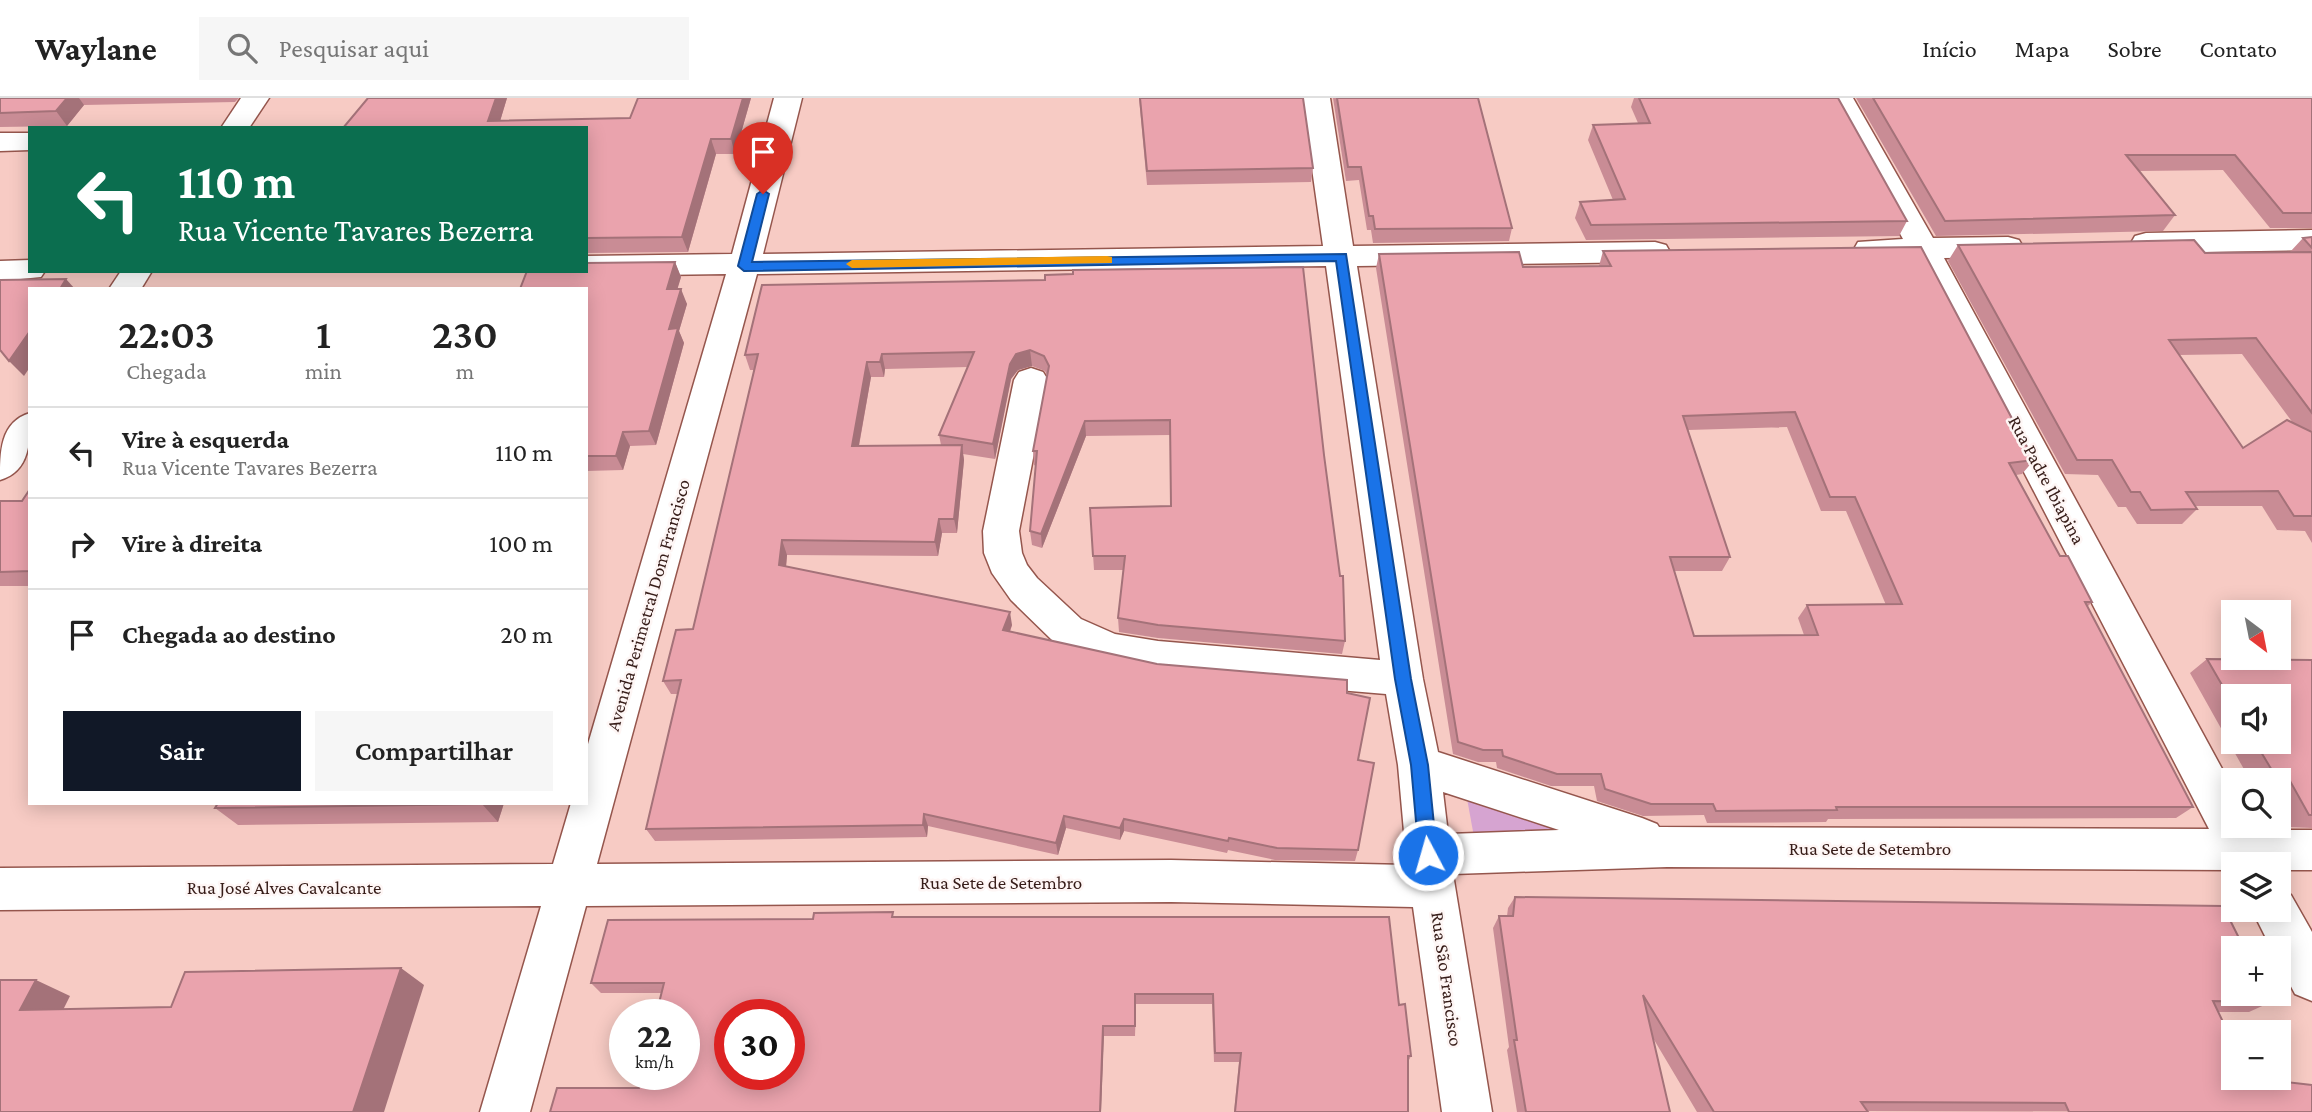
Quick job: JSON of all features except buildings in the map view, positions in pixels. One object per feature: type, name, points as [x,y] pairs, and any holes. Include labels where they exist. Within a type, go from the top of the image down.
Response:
[{"type":"street","points":[[236,126],[255,98]]},
{"type":"street","name":"Avenida Perimetral Dom Francisco","points":[[505,1112],[744,266],[788,98]]},
{"type":"street","name":"Rua São Francisco","points":[[1316,98],[1403,679],[1419,765],[1431,871],[1467,1112]]},
{"type":"street","name":"Rua Padre Ibiapina","points":[[1839,98],[1924,248],[2243,852]]},
{"type":"street","points":[[0,142],[28,141]]},
{"type":"street","points":[[2118,244],[2312,240]]},
{"type":"street","points":[[1841,250],[2035,246]]},
{"type":"street","points":[[588,267],[1688,252]]},
{"type":"street","points":[[0,271],[28,270]]},
{"type":"street","points":[[1031,380],[1001,531],[1003,554],[1011,573],[1067,630],[1111,649],[1158,658],[1403,679]]},
{"type":"street","points":[[0,467],[28,428]]},
{"type":"street","points":[[1419,765],[1667,847]]},
{"type":"street","name":"Rua Sete de Setembro","points":[[569,886],[1171,881],[1431,871],[1667,847],[2221,857]]},
{"type":"street","name":"Rua Sete de Setembro","points":[[2291,852],[2312,850]]},
{"type":"street","name":"Rua José Alves Cavalcante","points":[[0,889],[569,886]]},
{"type":"street","points":[[2282,922],[2312,978]]},
{"type":"shaded area","points":[[1466,793],[1574,834],[1474,837]]},
{"type":"slow traffic","points":[[852,264],[1107,260]]},
{"type":"route","points":[[763,194],[744,266],[1341,257],[1403,679],[1419,765],[1428,855]]}]
